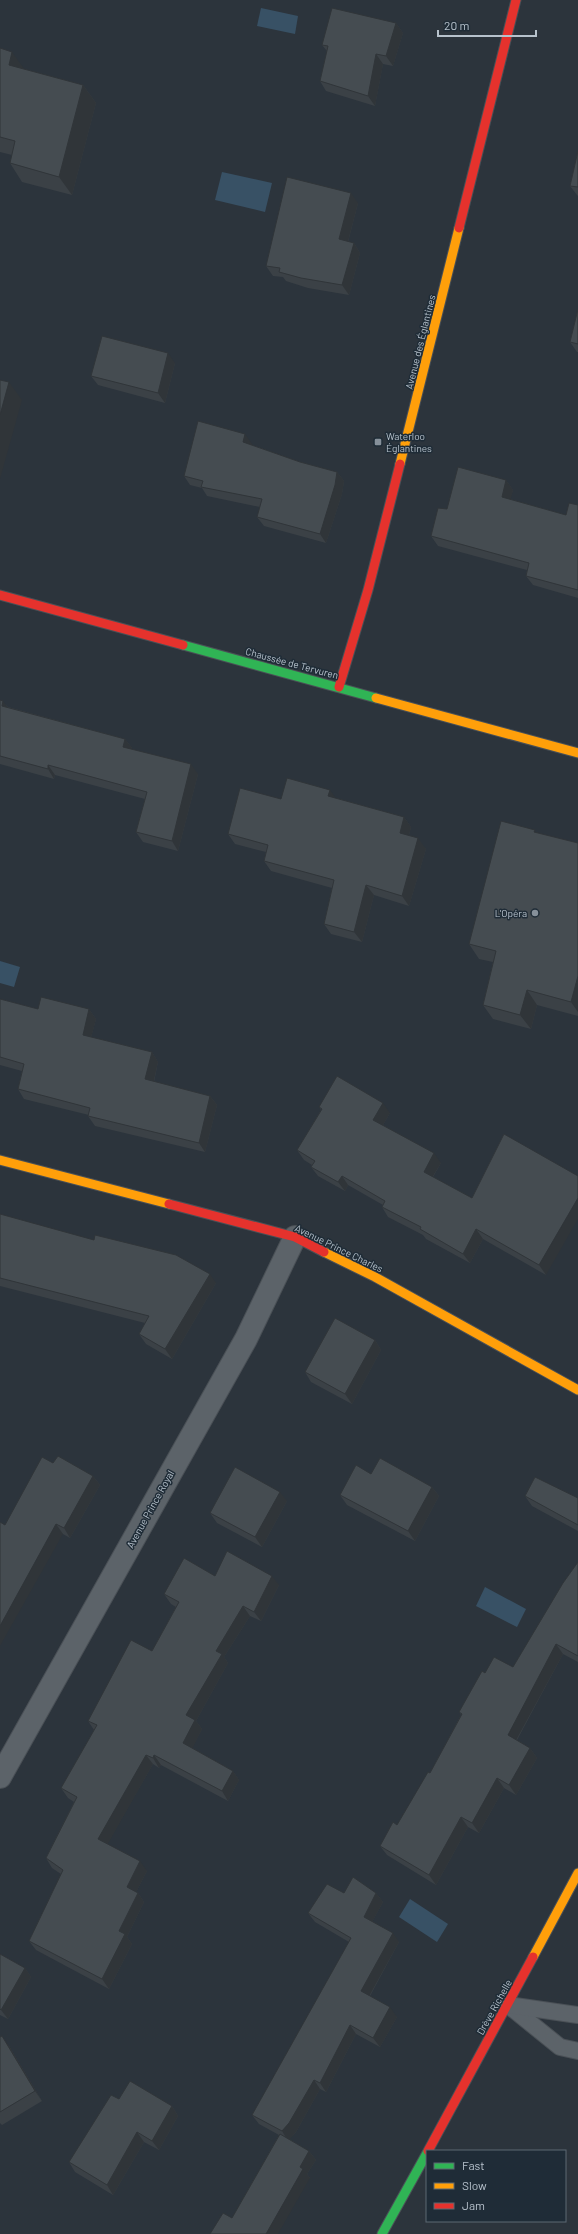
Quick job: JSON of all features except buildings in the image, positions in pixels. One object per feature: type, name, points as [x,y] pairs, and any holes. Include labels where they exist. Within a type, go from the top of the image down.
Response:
[{"type":"street","name":"Avenue des Églantines","points":[[339,687],[370,583],[516,0]]},
{"type":"street","name":"Chaussée de Tervuren","points":[[0,595],[578,752]]},
{"type":"street","name":"Avenue Prince Charles","points":[[0,1160],[295,1237],[376,1277],[578,1390]]},
{"type":"street","name":"Avenue Prince Royal","points":[[0,1777],[246,1339],[295,1237]]},
{"type":"street","name":"Drève Richelle","points":[[428,2150],[508,2005],[578,1873]]},
{"type":"street","name":"Drève Richelle","points":[[382,2234],[426,2154]]},
{"type":"lane","points":[[508,2005],[578,2015]]},
{"type":"lane","points":[[508,2005],[560,2047],[578,2052]]},
{"type":"water","points":[[261,8],[298,16],[295,34],[257,26]]},
{"type":"water","points":[[222,172],[272,183],[265,212],[215,200]]},
{"type":"water","points":[[0,961],[20,967],[14,987],[0,983]]},
{"type":"water","points":[[485,1587],[526,1609],[517,1627],[476,1606]]},
{"type":"water","points":[[410,1899],[448,1924],[437,1942],[399,1917]]},
{"type":"traffic: fast","points":[[183,645],[376,698]]},
{"type":"traffic: fast","points":[[382,2234],[426,2155]]},
{"type":"traffic: slow","points":[[400,464],[459,228]]},
{"type":"traffic: slow","points":[[376,698],[578,753]]},
{"type":"traffic: slow","points":[[0,1160],[169,1204]]},
{"type":"traffic: slow","points":[[324,1252],[375,1277],[578,1390]]},
{"type":"traffic: slow","points":[[533,1957],[578,1873]]},
{"type":"traffic: jam","points":[[459,228],[516,0]]},
{"type":"traffic: jam","points":[[339,687],[368,590],[400,464]]},
{"type":"traffic: jam","points":[[0,595],[183,645]]},
{"type":"traffic: jam","points":[[169,1204],[295,1237],[324,1252]]},
{"type":"traffic: jam","points":[[429,2150],[533,1957]]},
{"type":"place","name":"Waterloo Églantines","points":[[378,442]]},
{"type":"place","name":"L'Opéra","points":[[535,913]]}]
